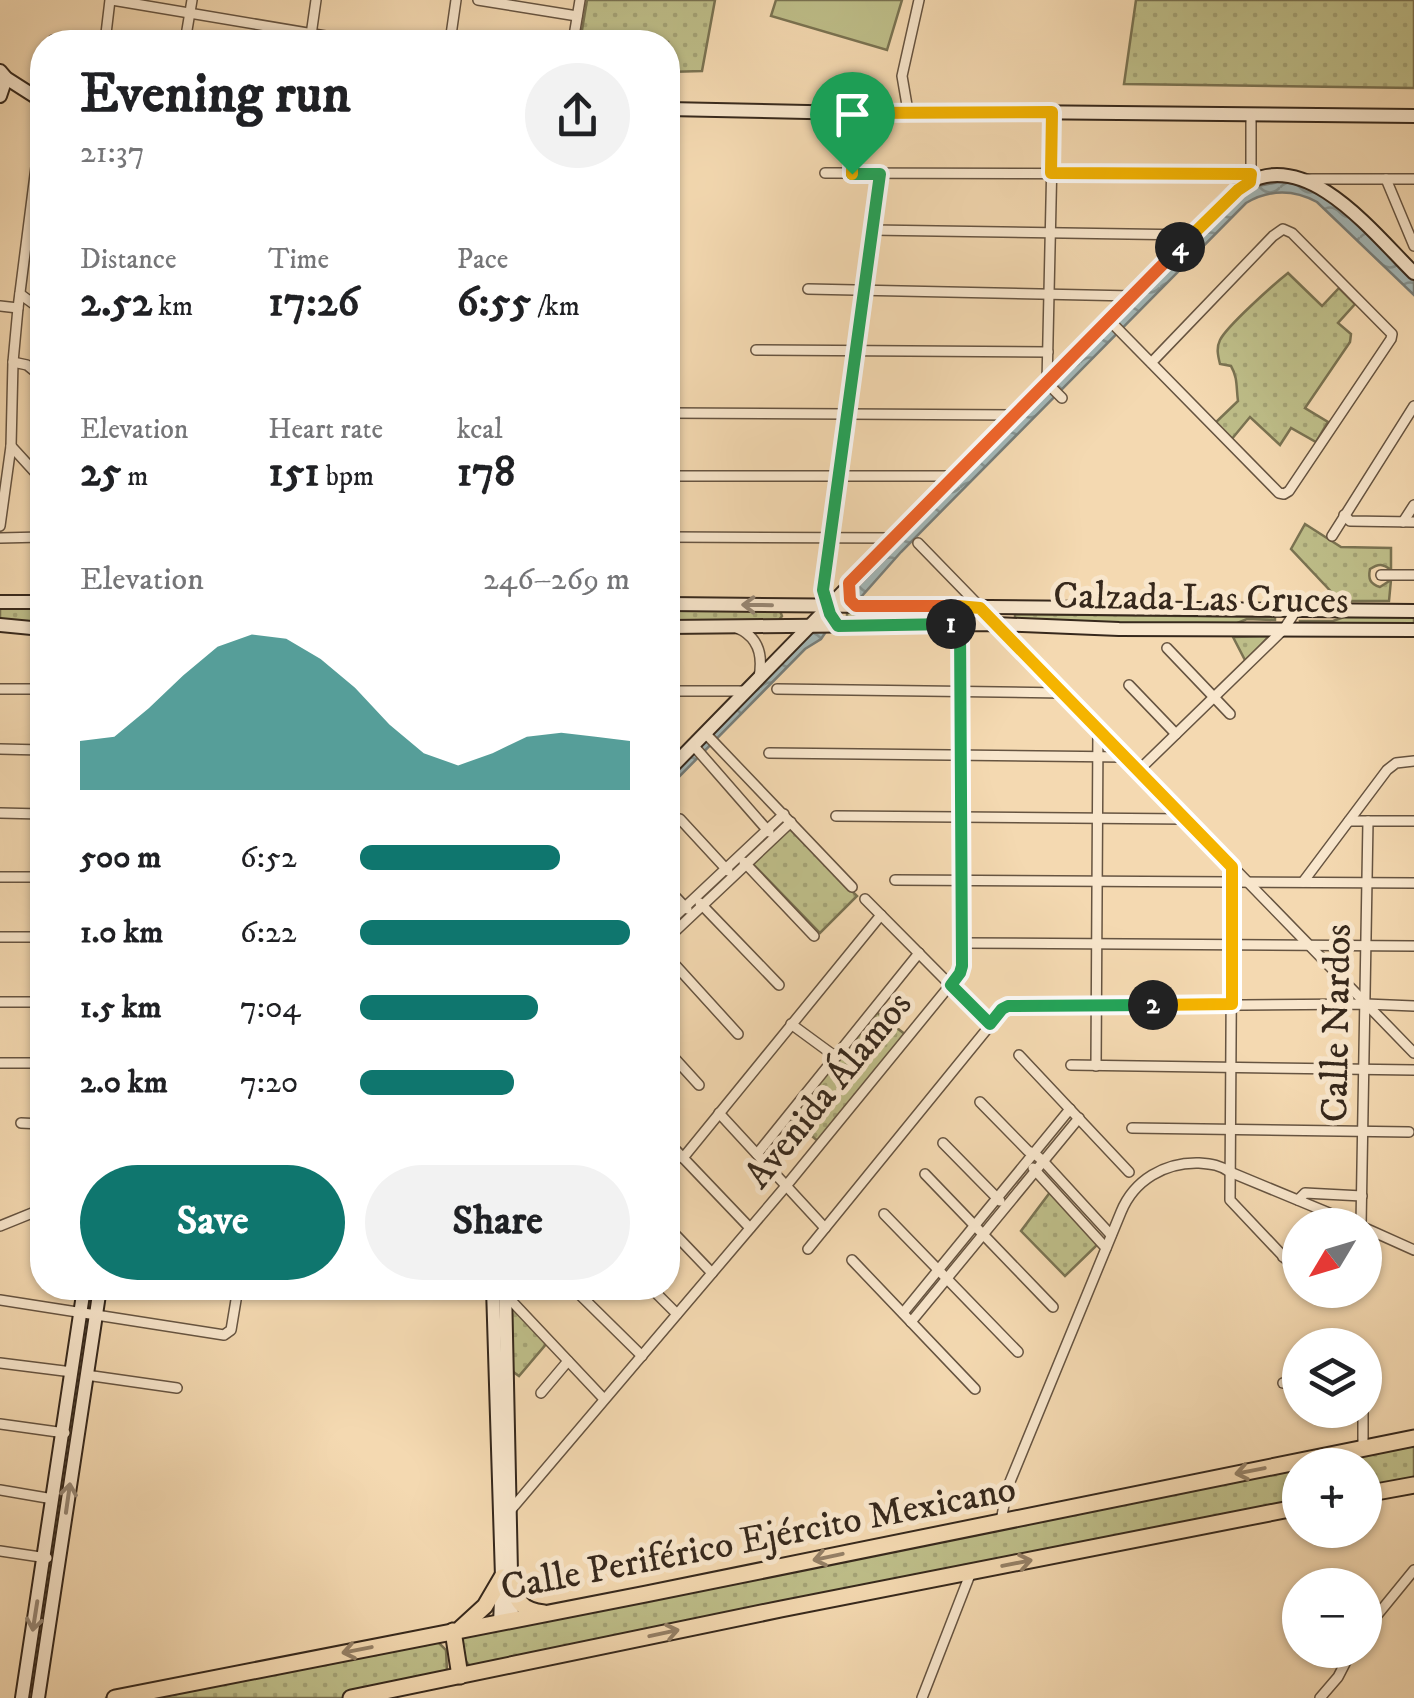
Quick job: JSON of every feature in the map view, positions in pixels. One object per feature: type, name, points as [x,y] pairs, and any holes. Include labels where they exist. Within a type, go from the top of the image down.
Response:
[{"type":"highway","name":"Calle Periférico Ejército Mexicano","points":[[1364,1448],[1414,1438]]},
{"type":"highway","name":"Calle Periférico Ejército Mexicano","points":[[115,1698],[1282,1464]]},
{"type":"highway","points":[[1382,1491],[1414,1485]]},
{"type":"highway","name":"Calle Periférico Ejército Mexicano","points":[[351,1698],[1282,1511]]},
{"type":"highway","points":[[506,1576],[521,1604],[533,1612],[548,1614]]},
{"type":"highway","points":[[460,1676],[453,1632],[479,1613],[506,1576]]},
{"type":"street","points":[[106,30],[110,0],[279,30]]},
{"type":"street","points":[[187,30],[192,0]]},
{"type":"street","points":[[312,30],[316,0]]},
{"type":"street","points":[[452,30],[456,0]]},
{"type":"street","points":[[478,0],[577,16]]},
{"type":"street","points":[[575,30],[580,0]]},
{"type":"street","points":[[908,111],[902,76],[919,0]]},
{"type":"street","points":[[0,96],[2,76],[30,94]]},
{"type":"street","points":[[680,109],[1414,116]]},
{"type":"street","points":[[1052,112],[1048,352],[1054,390]]},
{"type":"street","points":[[852,174],[853,113]]},
{"type":"street","points":[[680,759],[1015,415],[1054,390],[1114,325],[1133,296],[1250,178],[1251,114]]},
{"type":"street","points":[[825,174],[1414,179]]},
{"type":"street","points":[[838,626],[823,590],[880,174]]},
{"type":"street","points":[[1305,178],[1342,203],[1414,273]]},
{"type":"street","points":[[1386,179],[1414,246]]},
{"type":"street","points":[[0,526],[11,446],[13,362],[30,215]]},
{"type":"street","points":[[872,230],[1192,235]]},
{"type":"street","points":[[1114,325],[1151,363],[1279,493],[1284,494],[1392,334],[1292,233],[1283,230],[1272,236],[1151,363]]},
{"type":"street","points":[[808,289],[1133,296]]},
{"type":"street","points":[[20,294],[30,301]]},
{"type":"street","points":[[0,306],[18,308]]},
{"type":"street","points":[[756,350],[1048,352]]},
{"type":"street","points":[[13,362],[30,367]]},
{"type":"street","points":[[1332,536],[1414,406]]},
{"type":"street","points":[[680,413],[1015,415]]},
{"type":"street","points":[[11,446],[30,467]]},
{"type":"street","points":[[680,476],[955,476]]},
{"type":"street","points":[[1344,515],[1350,521],[1409,522],[1414,505]]},
{"type":"street","points":[[0,538],[30,537]]},
{"type":"street","points":[[680,538],[894,538]]},
{"type":"street","points":[[918,543],[1414,1053]]},
{"type":"street","points":[[1381,575],[1414,575]]},
{"type":"street","points":[[849,583],[850,600],[856,606]]},
{"type":"street","points":[[0,602],[30,602]]},
{"type":"street","name":"Calzada Las Cruces","points":[[680,604],[1414,611]]},
{"type":"street","name":"Avenida Álamos","points":[[505,1516],[786,1186],[960,973],[960,606]]},
{"type":"street","points":[[1138,770],[1284,629],[1298,610]]},
{"type":"street","name":"Calzada Las Cruces","points":[[680,627],[996,624],[1413,632]]},
{"type":"street","points":[[0,626],[30,628]]},
{"type":"street","points":[[735,627],[747,632],[755,642],[761,663],[759,678]]},
{"type":"street","points":[[1167,648],[1230,714]]},
{"type":"street","points":[[1130,686],[1176,734]]},
{"type":"street","points":[[0,689],[30,689]]},
{"type":"street","points":[[777,689],[1063,693]]},
{"type":"street","points":[[680,691],[746,691]]},
{"type":"street","points":[[1096,1066],[1098,729]]},
{"type":"street","points":[[705,733],[852,887]]},
{"type":"street","points":[[693,745],[771,834]]},
{"type":"street","points":[[705,757],[716,746]]},
{"type":"street","points":[[0,749],[30,750]]},
{"type":"street","points":[[769,753],[1125,757]]},
{"type":"street","points":[[1303,882],[1392,766],[1414,761]]},
{"type":"street","points":[[722,779],[737,765]]},
{"type":"street","points":[[0,813],[30,814]]},
{"type":"street","points":[[836,816],[1185,819]]},
{"type":"street","points":[[680,922],[787,818]]},
{"type":"street","points":[[680,820],[730,872]]},
{"type":"street","points":[[1348,821],[1414,821]]},
{"type":"street","name":"Calle Nardos","points":[[1362,1208],[1368,821]]},
{"type":"street","points":[[742,861],[814,936]]},
{"type":"street","points":[[1232,867],[1229,1194],[1232,1204],[1282,1256]]},
{"type":"street","points":[[0,878],[30,877]]},
{"type":"street","points":[[896,880],[1414,883]]},
{"type":"street","points":[[865,899],[990,1024]]},
{"type":"street","points":[[699,901],[779,985]]},
{"type":"street","points":[[680,902],[688,911]]},
{"type":"street","points":[[680,916],[688,911]]},
{"type":"street","points":[[683,1158],[881,915]]},
{"type":"street","points":[[0,937],[30,938]]},
{"type":"street","points":[[962,943],[1414,946]]},
{"type":"street","points":[[758,1154],[919,953]]},
{"type":"street","points":[[680,970],[738,1034]]},
{"type":"street","points":[[0,1002],[30,1002]]},
{"type":"street","points":[[808,1249],[1005,1007],[1414,1006]]},
{"type":"street","points":[[791,1024],[836,1057]]},
{"type":"street","points":[[1019,1055],[1130,1172]]},
{"type":"street","points":[[0,1063],[30,1063]]},
{"type":"street","points":[[680,1064],[699,1085]]},
{"type":"street","points":[[1071,1065],[1414,1070]]},
{"type":"street","points":[[980,1102],[1111,1236]]},
{"type":"street","points":[[907,1318],[979,1230],[1005,1207],[1070,1109]]},
{"type":"street","points":[[719,1113],[825,1228]]},
{"type":"street","points":[[979,1230],[997,1198],[1078,1118]]},
{"type":"street","points":[[21,1122],[30,1123]]},
{"type":"street","points":[[1132,1128],[1409,1132]]},
{"type":"street","points":[[943,1142],[1005,1207]]},
{"type":"street","points":[[680,1155],[750,1228]]},
{"type":"street","points":[[1034,1160],[1106,1248]]},
{"type":"street","points":[[1001,1521],[1007,1489],[1106,1248],[1126,1200],[1141,1182],[1176,1165],[1220,1165],[1317,1208]]},
{"type":"street","points":[[925,1174],[1053,1307]]},
{"type":"street","points":[[1298,1200],[1305,1194],[1362,1196]]},
{"type":"street","points":[[0,1226],[30,1214]]},
{"type":"street","points":[[884,1214],[1018,1352]]},
{"type":"street","points":[[1382,1236],[1414,1250]]},
{"type":"street","points":[[680,1239],[712,1272]]},
{"type":"street","points":[[852,1260],[975,1389]]},
{"type":"street","points":[[0,1300],[224,1335],[231,1330],[236,1300]]},
{"type":"street","points":[[22,1698],[51,1559],[70,1434],[72,1372],[82,1300]]},
{"type":"street","points":[[38,1698],[53,1499],[86,1376],[98,1300]]},
{"type":"street","points":[[500,1300],[506,1621]]},
{"type":"street","points":[[511,1300],[604,1398]]},
{"type":"street","points":[[585,1300],[642,1356]]},
{"type":"street","points":[[663,1300],[677,1314]]},
{"type":"street","points":[[541,1394],[568,1360]]},
{"type":"street","points":[[0,1363],[72,1372]]},
{"type":"street","points":[[86,1376],[177,1388]]},
{"type":"street","points":[[0,1424],[70,1434]]},
{"type":"street","points":[[1363,1428],[1364,1448]]},
{"type":"street","points":[[0,1490],[53,1499]]},
{"type":"street","points":[[0,1550],[51,1559]]},
{"type":"street","points":[[1382,1609],[1414,1570]]},
{"type":"street","points":[[922,1698],[972,1572]]},
{"type":"street","points":[[1320,1698],[1343,1668]]},
{"type":"green space","points":[[587,0],[715,0],[702,71],[680,72],[680,30],[582,30]]},
{"type":"green space","points":[[776,0],[902,0],[887,50],[771,16]]},
{"type":"green space","points":[[1136,0],[1414,0],[1414,88],[1124,84]]},
{"type":"green space","points":[[1288,273],[1322,306],[1339,288],[1355,304],[1338,323],[1351,334],[1350,342],[1305,408],[1328,422],[1316,442],[1291,428],[1280,445],[1250,417],[1231,440],[1214,424],[1238,401],[1233,370],[1220,364],[1219,343],[1241,316]]},
{"type":"green space","points":[[1305,524],[1341,547],[1391,548],[1391,570],[1378,565],[1370,569],[1369,576],[1380,587],[1391,580],[1389,601],[1340,601],[1291,549]]},
{"type":"green space","points":[[30,605],[30,624],[0,623],[0,606]]},
{"type":"green space","points":[[680,607],[780,611],[782,616],[776,624],[680,624]]},
{"type":"green space","points":[[847,612],[955,614],[955,622],[847,620]]},
{"type":"green space","points":[[1015,614],[1275,617],[1275,620],[1247,619],[1235,624],[1017,622]]},
{"type":"green space","points":[[1414,617],[1414,626],[1301,625],[1300,621]]},
{"type":"green space","points":[[1269,636],[1246,662],[1233,637]]},
{"type":"green space","points":[[789,828],[857,896],[820,933],[753,864]]},
{"type":"green space","points":[[875,1011],[906,1035],[819,1142],[789,1117]]},
{"type":"green space","points":[[1051,1191],[1090,1232],[1097,1245],[1065,1276],[1021,1231]]},
{"type":"green space","points":[[86,1300],[94,1300],[34,1687],[29,1686]]},
{"type":"green space","points":[[502,1300],[547,1343],[519,1376],[505,1366]]},
{"type":"green space","points":[[1414,1441],[1414,1483],[1382,1490],[1382,1448],[1379,1448]]},
{"type":"green space","points":[[1282,1467],[1282,1510],[476,1672],[462,1652],[467,1630]]},
{"type":"green space","points":[[435,1639],[446,1650],[447,1671],[345,1698],[105,1698]]},
{"type":"water","points":[[1279,182],[1312,185],[1414,279],[1414,295],[1317,202],[1282,192],[1246,203],[861,597],[838,614],[821,639],[805,649],[680,776],[680,763],[834,612],[856,583],[1223,209],[1253,187]]},
{"type":"route","points":[[908,111],[1052,112],[1051,173],[1251,174],[1250,182],[1192,235],[849,583],[848,592],[856,606],[980,608],[1232,867],[1232,1004],[1008,1006],[990,1024],[951,985],[962,966],[960,624],[838,626],[823,590],[880,174],[852,174],[853,113],[908,111]]}]
